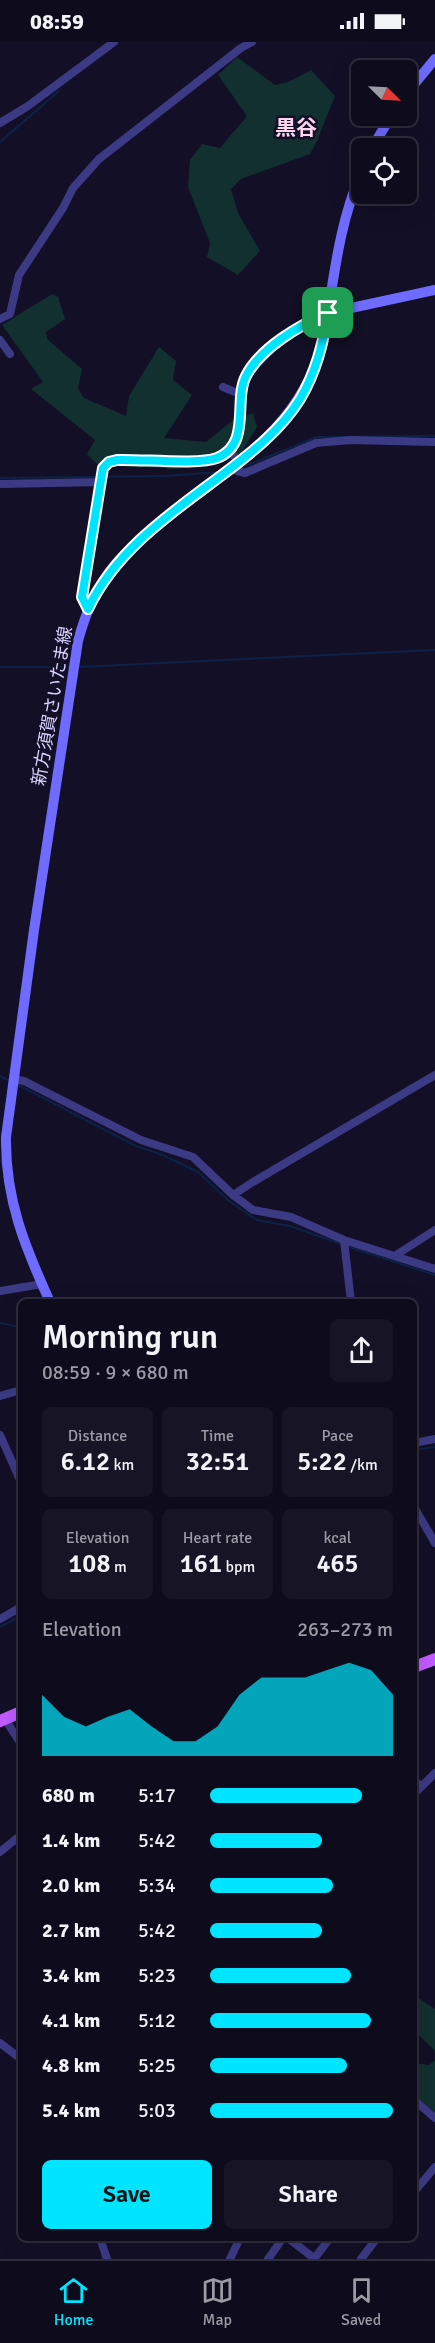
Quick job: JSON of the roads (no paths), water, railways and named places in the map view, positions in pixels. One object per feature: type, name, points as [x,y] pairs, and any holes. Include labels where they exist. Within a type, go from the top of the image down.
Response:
[{"type":"main road","points":[[417,81],[435,59]]},
{"type":"main road","name":"新方須賀さいたま線","points":[[49,1299],[13,1207],[3,1137],[78,641],[88,609],[106,577],[126,552],[271,435],[299,400],[318,362],[351,195]]},
{"type":"main road","points":[[328,313],[435,290]]},
{"type":"main road","points":[[417,1666],[435,1659]]},
{"type":"main road","points":[[2,1720],[18,1713]]},
{"type":"street","points":[[0,123],[28,106],[114,42]]},
{"type":"street","points":[[0,319],[10,314],[19,275],[79,180],[99,159],[241,48],[252,42]]},
{"type":"street","points":[[88,609],[82,597],[103,468],[109,462],[117,460],[216,459],[230,450],[240,430],[245,377],[280,340],[305,323],[328,313]]},
{"type":"street","points":[[0,340],[10,354]]},
{"type":"street","points":[[223,387],[242,395]]},
{"type":"street","points":[[230,450],[237,459],[235,465],[237,471],[245,473],[316,443],[350,440],[435,442]]},
{"type":"street","points":[[0,484],[102,482]]},
{"type":"street","points":[[233,1195],[435,1076]]},
{"type":"street","points":[[13,1078],[24,1081],[141,1140],[193,1157],[233,1195],[253,1210],[291,1218],[344,1240],[435,1269]]},
{"type":"street","points":[[396,1255],[435,1230]]},
{"type":"street","points":[[344,1240],[351,1299]]},
{"type":"street","points":[[0,1291],[42,1284]]},
{"type":"street","points":[[0,1396],[18,1391]]},
{"type":"street","points":[[0,1435],[18,1475]]},
{"type":"street","points":[[417,1442],[435,1439]]},
{"type":"street","points":[[417,1512],[435,1543]]},
{"type":"street","points":[[0,1619],[18,1609]]},
{"type":"street","points":[[2,1720],[18,1740]]},
{"type":"street","points":[[417,1790],[435,1773]]},
{"type":"street","points":[[417,1783],[420,1787]]},
{"type":"street","points":[[0,1852],[18,1837]]},
{"type":"street","points":[[0,2043],[18,2057]]},
{"type":"street","points":[[417,2103],[435,2118]]},
{"type":"street","points":[[417,2188],[435,2167]]},
{"type":"street","points":[[101,2241],[107,2259]]},
{"type":"street","points":[[230,2259],[239,2241]]},
{"type":"street","points":[[268,2259],[281,2241]]},
{"type":"street","points":[[292,2241],[314,2259],[328,2241]]},
{"type":"street","points":[[361,2259],[375,2241]]},
{"type":"waterway","points":[[0,142],[59,91]]},
{"type":"waterway","points":[[240,468],[317,437],[435,436]]},
{"type":"waterway","points":[[0,478],[164,476],[220,472]]},
{"type":"waterway","points":[[78,667],[435,650]]},
{"type":"waterway","points":[[0,667],[70,667]]},
{"type":"waterway","points":[[0,1076],[11,1082]]},
{"type":"waterway","points":[[16,1084],[136,1146],[163,1155],[198,1172],[229,1201],[257,1220],[290,1226],[341,1244]]},
{"type":"waterway","points":[[346,1246],[435,1275]]},
{"type":"waterway","points":[[0,1323],[18,1326]]},
{"type":"waterway","points":[[417,1450],[435,1447]]},
{"type":"waterway","points":[[0,1627],[18,1618]]},
{"type":"district","name":"黒谷","points":[[296,128]]}]
